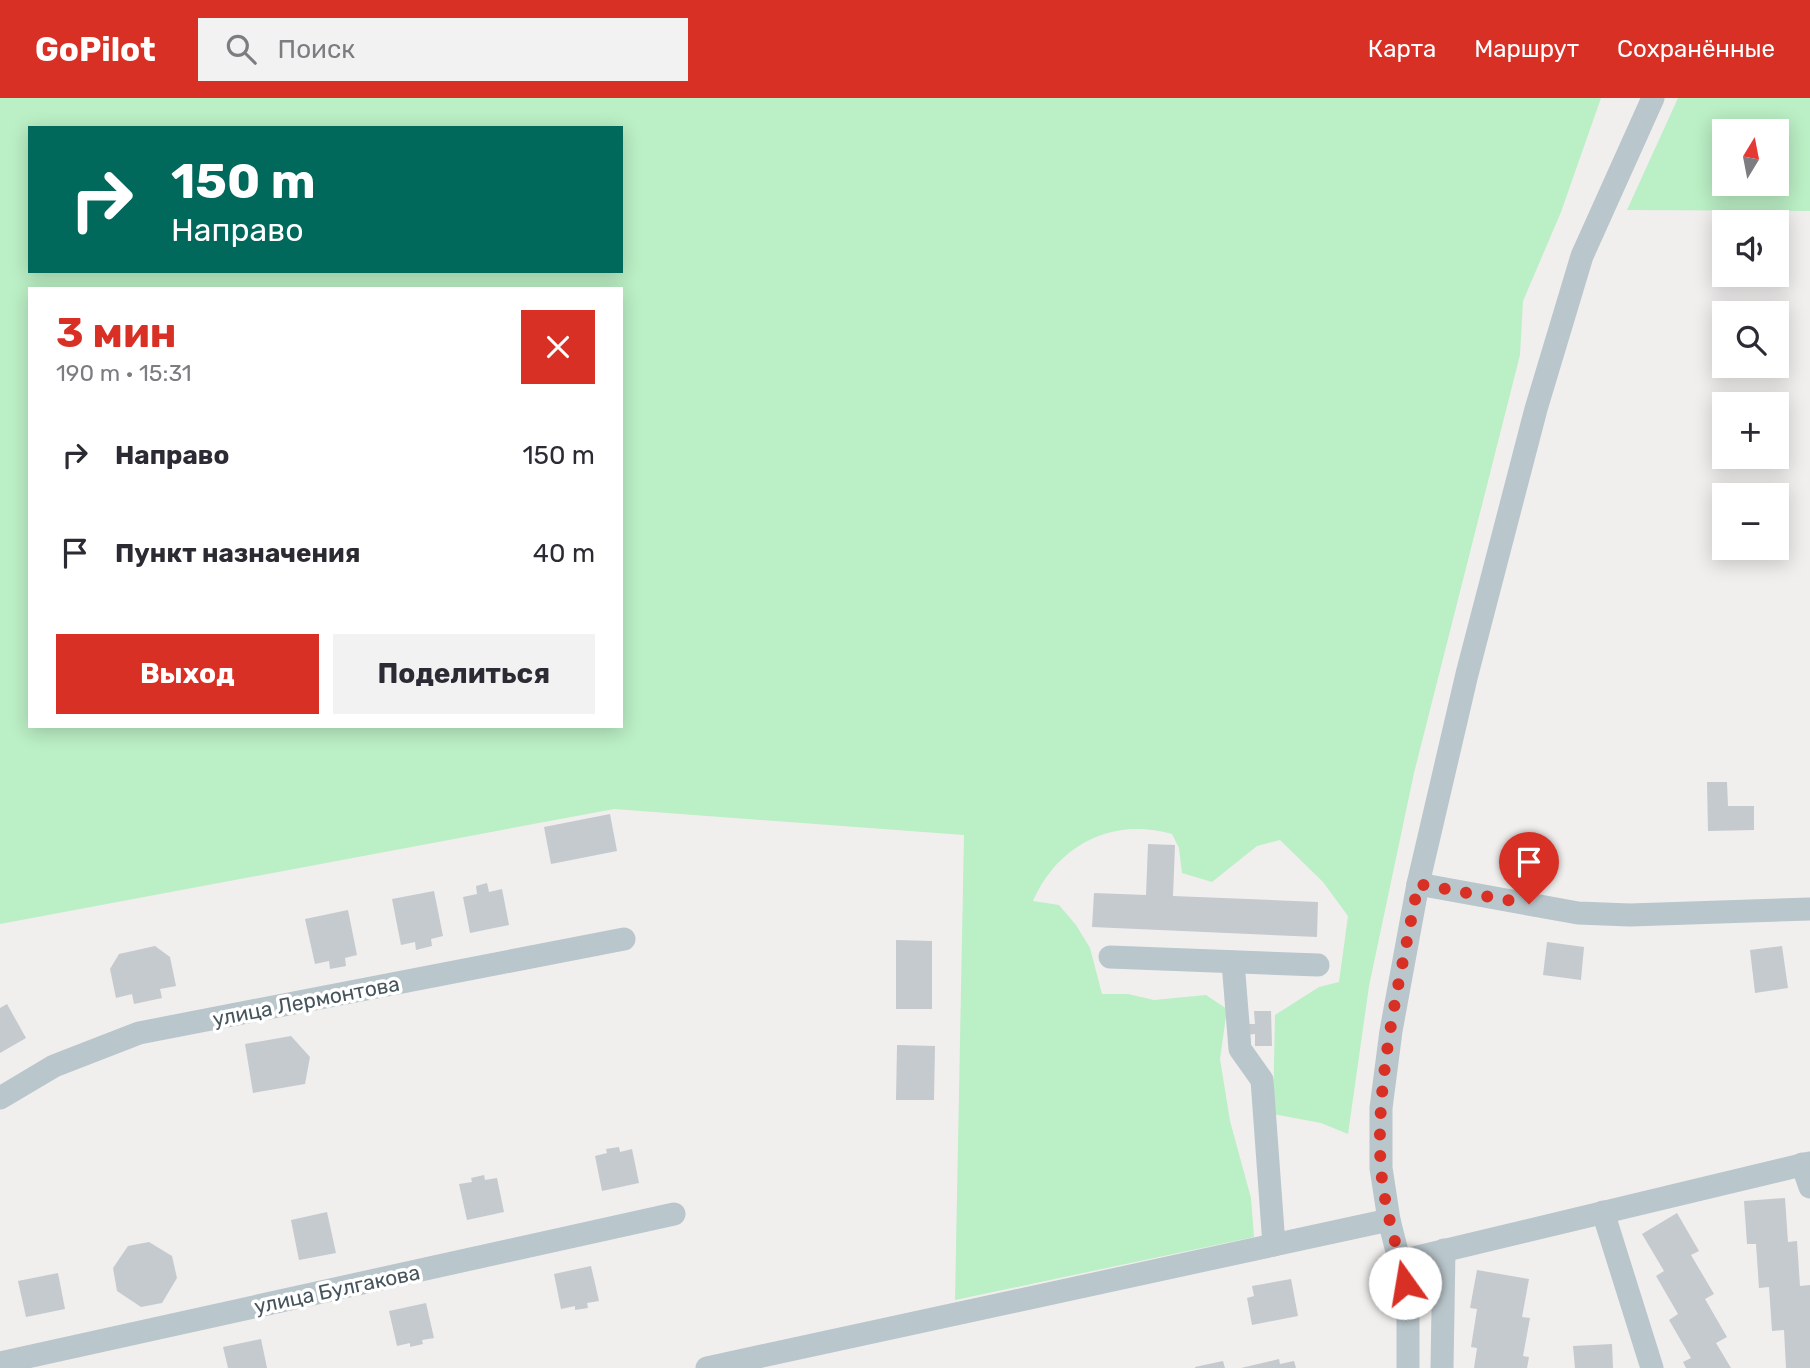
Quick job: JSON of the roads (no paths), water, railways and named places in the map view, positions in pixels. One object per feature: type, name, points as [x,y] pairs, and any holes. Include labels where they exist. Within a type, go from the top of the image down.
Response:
[{"type":"street","points":[[1408,1368],[1405,1283],[1389,1220],[1381,1168],[1381,1108],[1391,1031],[1418,884],[1467,674],[1540,397],[1583,256],[1653,98]]},
{"type":"street","points":[[1418,884],[1578,913],[1630,915],[1810,909]]},
{"type":"street","name":"улица Лермонтова","points":[[0,1098],[54,1066],[139,1033],[624,939]]},
{"type":"street","points":[[1110,957],[1318,965]]},
{"type":"street","points":[[1233,962],[1240,1049],[1262,1080],[1274,1245]]},
{"type":"street","points":[[1401,1261],[1806,1163],[1810,1187]]},
{"type":"street","points":[[1603,1212],[1652,1368]]},
{"type":"street","name":"улица Булгакова","points":[[0,1363],[674,1214]]},
{"type":"street","points":[[707,1368],[1389,1220]]},
{"type":"street","points":[[1442,1368],[1444,1250]]}]
